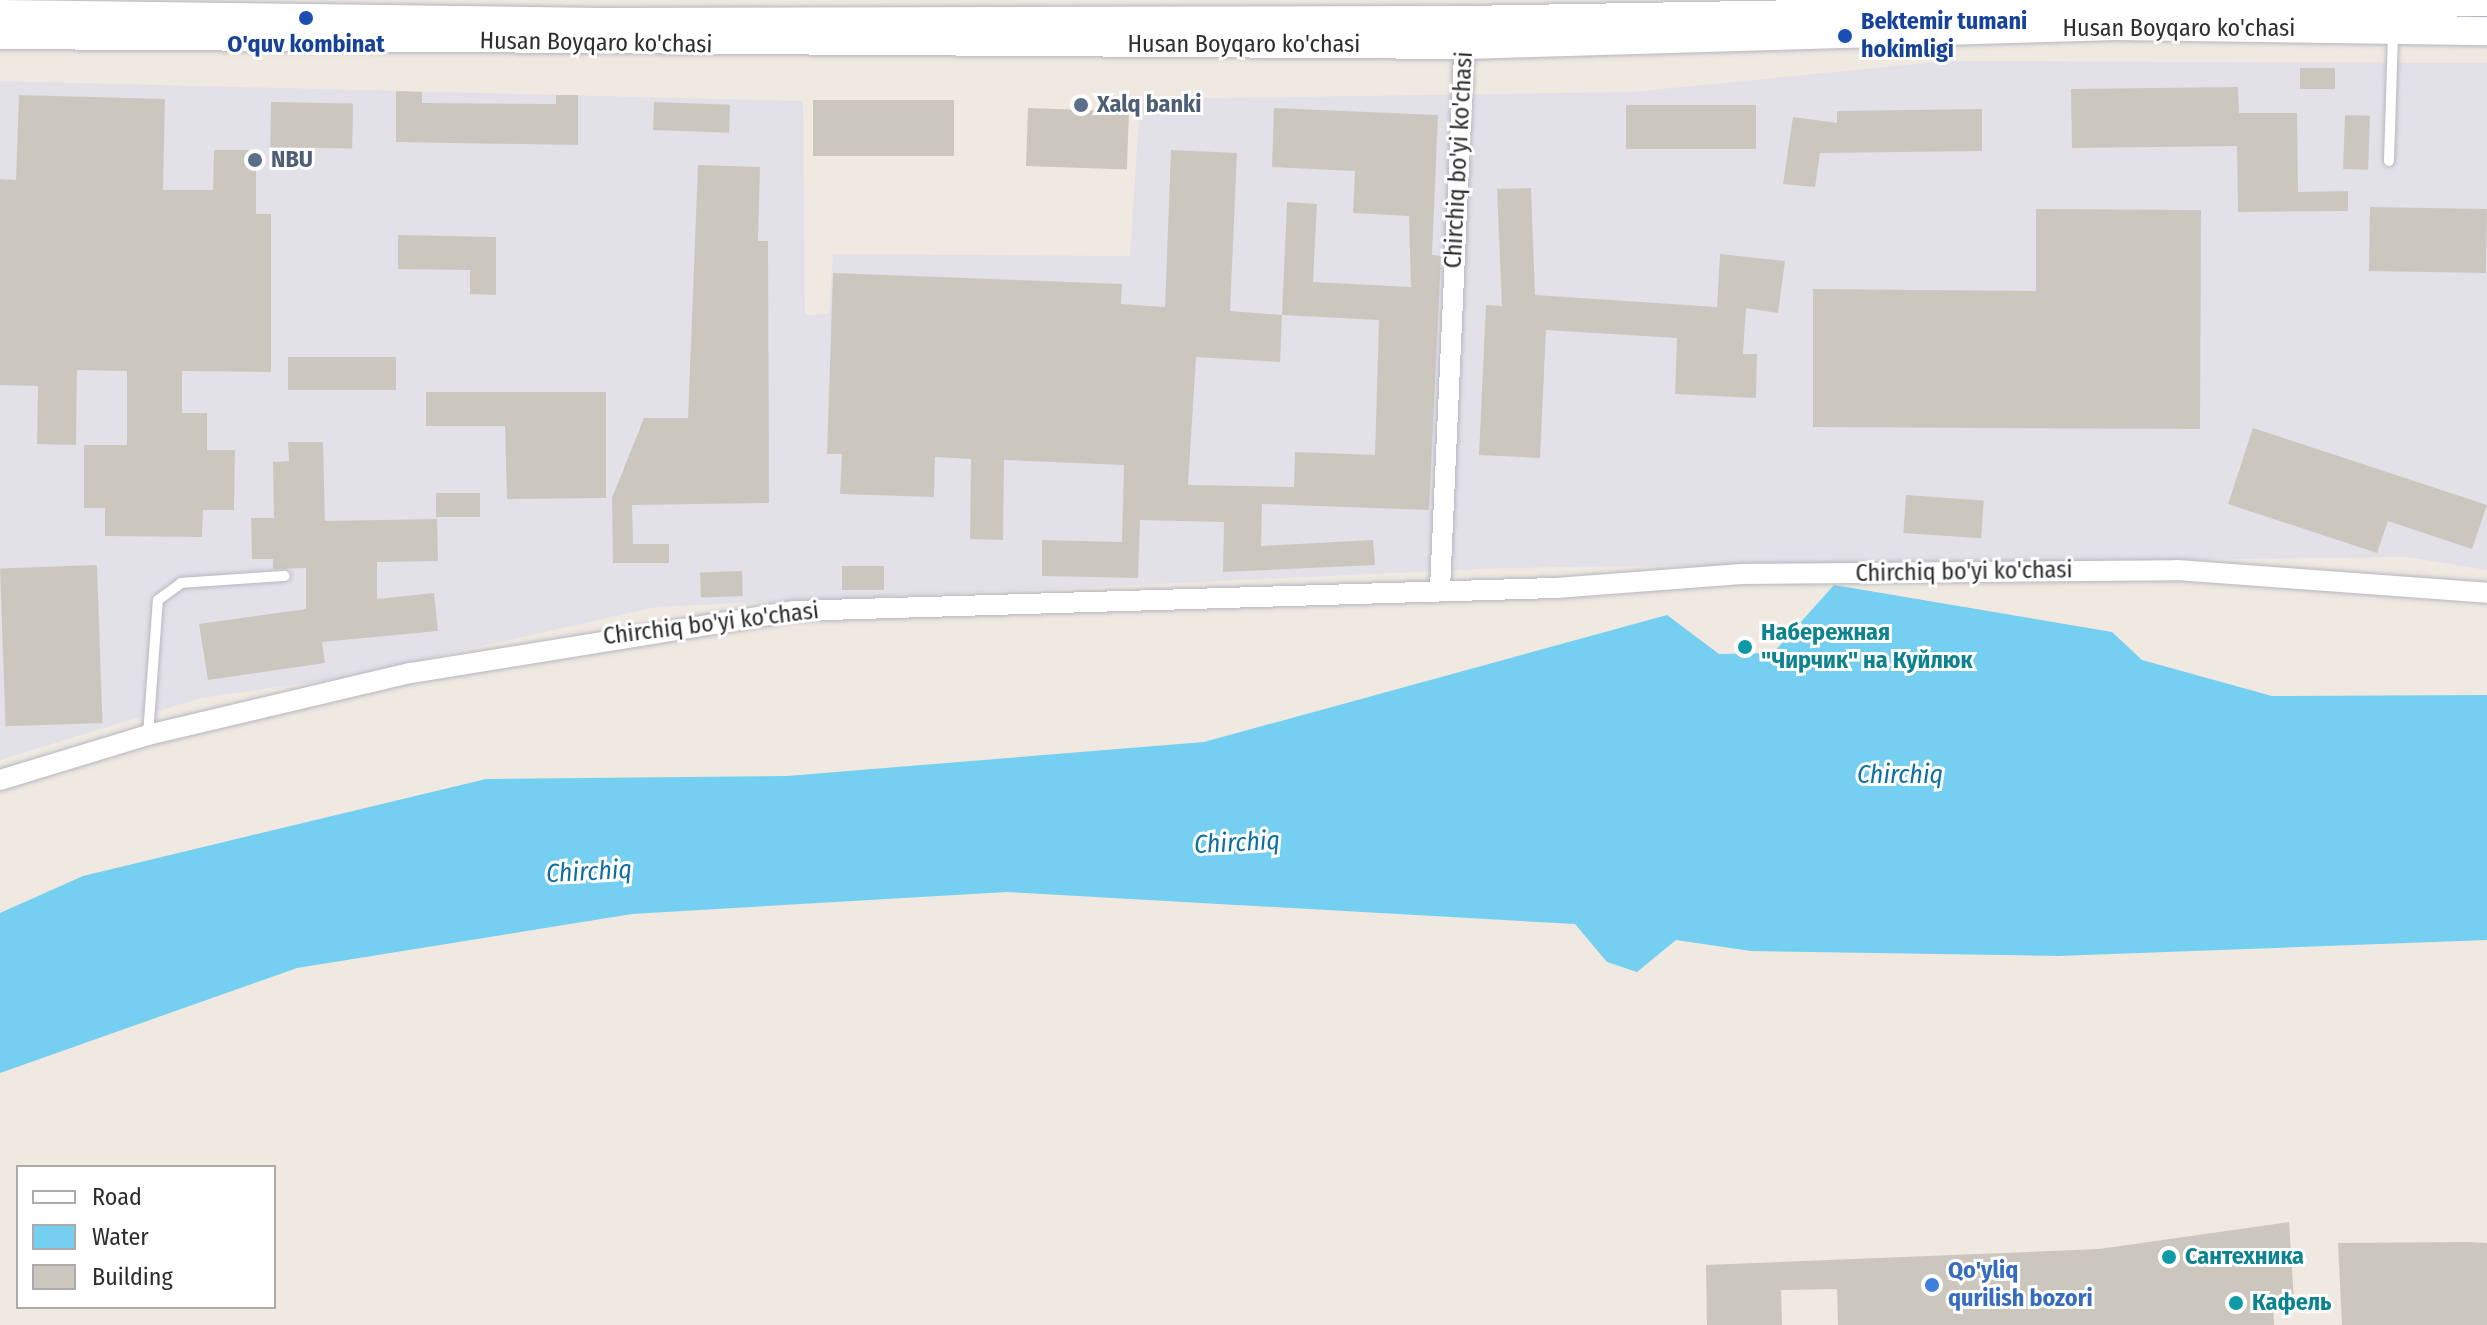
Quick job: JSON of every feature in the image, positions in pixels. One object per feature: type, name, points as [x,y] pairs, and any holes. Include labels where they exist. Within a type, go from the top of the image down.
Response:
[{"type":"main road","name":"Husan Boyqaro ko'chasi","points":[[1465,32],[1790,7],[2305,1],[2487,31]]},
{"type":"main road","name":"Husan Boyqaro ko'chasi","points":[[0,14],[600,22],[1408,22],[1465,32],[2117,26],[2393,16],[2487,2]]},
{"type":"main road","name":"Husan Boyqaro ko'chasi","points":[[0,35],[1408,22]]},
{"type":"street","name":"Chirchiq bo'yi ko'chasi","points":[[1440,589],[1465,32]]},
{"type":"street","name":"Chirchiq bo'yi ko'chasi","points":[[0,780],[148,735],[545,647],[793,611],[1440,589],[1741,574],[2177,570],[2487,593]]},
{"type":"lane","points":[[2389,161],[2393,16]]},
{"type":"lane","points":[[148,735],[151,623],[158,600],[181,583],[285,576]]},
{"type":"shaded area","points":[[1947,61],[2487,63],[2487,570],[2407,557],[1502,568],[656,607],[335,679],[201,698],[0,760],[0,81],[803,101],[805,315],[829,314],[833,254],[1130,256],[1140,99],[1631,92]]},
{"type":"water","name":"Chirchiq","points":[[1834,585],[2112,632],[2142,660],[2272,696],[2487,695],[2487,940],[2058,956],[1751,951],[1676,940],[1637,972],[1607,962],[1575,924],[1007,892],[632,914],[297,968],[0,1073],[0,913],[83,876],[486,779],[787,776],[1204,742],[1667,615],[1719,654],[1773,653]]},
{"type":"building","points":[[2300,68],[2335,68],[2335,89],[2300,89]]},
{"type":"building","points":[[2238,87],[2239,113],[2297,113],[2298,192],[2348,191],[2348,211],[2238,212],[2237,146],[2072,148],[2071,89]]},
{"type":"building","points":[[396,91],[422,92],[422,103],[556,104],[556,95],[578,95],[578,145],[396,142]]},
{"type":"building","points":[[19,95],[165,99],[163,190],[213,190],[214,150],[256,150],[256,214],[271,214],[271,372],[182,371],[182,413],[207,413],[207,450],[235,450],[234,510],[203,510],[202,537],[105,536],[105,508],[84,508],[84,445],[127,445],[127,371],[77,370],[76,445],[37,444],[38,386],[0,385],[0,179],[16,180]]},
{"type":"building","points":[[813,100],[954,100],[954,156],[813,156]]},
{"type":"building","points":[[271,102],[353,103],[352,148],[270,147]]},
{"type":"building","points":[[654,102],[730,105],[729,133],[653,130]]},
{"type":"building","points":[[1626,105],[1756,105],[1756,149],[1626,149]]},
{"type":"building","points":[[1028,108],[1129,112],[1127,169],[1026,166]]},
{"type":"building","points":[[1274,108],[1438,115],[1432,255],[1441,256],[1429,510],[1262,504],[1261,546],[1373,540],[1375,565],[1223,572],[1224,522],[1140,520],[1138,578],[1042,576],[1042,540],[1122,542],[1124,465],[1004,460],[1003,540],[970,539],[971,459],[935,457],[934,497],[840,494],[842,454],[827,454],[833,273],[1122,284],[1121,304],[1165,307],[1171,150],[1237,153],[1230,311],[1282,315],[1287,202],[1317,204],[1313,282],[1411,287],[1409,216],[1353,213],[1355,171],[1272,167]],"holes":[[[1282,315],[1379,320],[1375,455],[1295,452],[1294,487],[1188,485],[1196,357],[1280,362]]]},
{"type":"building","points":[[1982,109],[1982,151],[1820,153],[1815,187],[1783,184],[1793,117],[1837,123],[1837,111]]},
{"type":"building","points":[[2345,115],[2370,116],[2368,170],[2343,169]]},
{"type":"building","points":[[698,165],[760,167],[758,241],[768,241],[769,503],[632,505],[633,544],[669,544],[669,563],[613,563],[612,498],[644,418],[688,418]]},
{"type":"building","points":[[1531,188],[1535,295],[1717,307],[1720,254],[1785,261],[1778,313],[1746,308],[1743,354],[1757,354],[1756,398],[1675,394],[1677,338],[1546,330],[1540,458],[1479,455],[1486,305],[1502,306],[1497,189]]},
{"type":"building","points":[[2370,207],[2487,209],[2486,273],[2369,271]]},
{"type":"building","points":[[2036,209],[2201,210],[2200,429],[1813,427],[1813,289],[2036,291]]},
{"type":"building","points":[[398,235],[496,237],[496,295],[470,294],[470,270],[398,269]]},
{"type":"building","points":[[288,357],[396,357],[396,390],[288,390]]},
{"type":"building","points":[[426,392],[606,392],[606,498],[507,499],[505,426],[426,426]]},
{"type":"building","points":[[2253,428],[2487,505],[2472,549],[2388,521],[2377,553],[2228,504]]},
{"type":"building","points":[[288,442],[323,442],[325,521],[437,519],[438,561],[377,562],[377,599],[434,593],[438,631],[322,642],[325,663],[208,680],[199,624],[306,609],[306,568],[273,569],[273,559],[252,559],[251,518],[274,518],[273,462],[289,461]]},
{"type":"building","points":[[436,493],[480,493],[480,517],[436,517]]},
{"type":"building","points":[[1906,495],[1984,500],[1981,538],[1903,533]]},
{"type":"building","points":[[97,565],[103,723],[6,726],[0,568]]},
{"type":"building","points":[[842,566],[884,566],[884,590],[842,590]]},
{"type":"building","points":[[742,571],[743,596],[701,597],[700,572]]},
{"type":"building","points":[[2289,1222],[2294,1300],[2273,1301],[2274,1325],[1838,1325],[1837,1289],[1781,1290],[1782,1325],[1707,1325],[1706,1265],[2099,1249]]},
{"type":"building","points":[[2338,1243],[2487,1243],[2487,1325],[2342,1325]]},
{"type":"place","name":"O'quv kombinat","points":[[306,18]]},
{"type":"place","name":"Bektemir tumani hokimligi","points":[[1845,36]]},
{"type":"place","name":"Xalq banki","points":[[1081,105]]},
{"type":"place","name":"NBU","points":[[255,160]]},
{"type":"place","name":"Набережная \"Чирчик\" на Куйлюк","points":[[1745,647]]},
{"type":"place","name":"Сантехника","points":[[2169,1257]]},
{"type":"place","name":"Qo'yliq qurilish bozori","points":[[1932,1285]]},
{"type":"place","name":"Кафель","points":[[2236,1303]]}]
